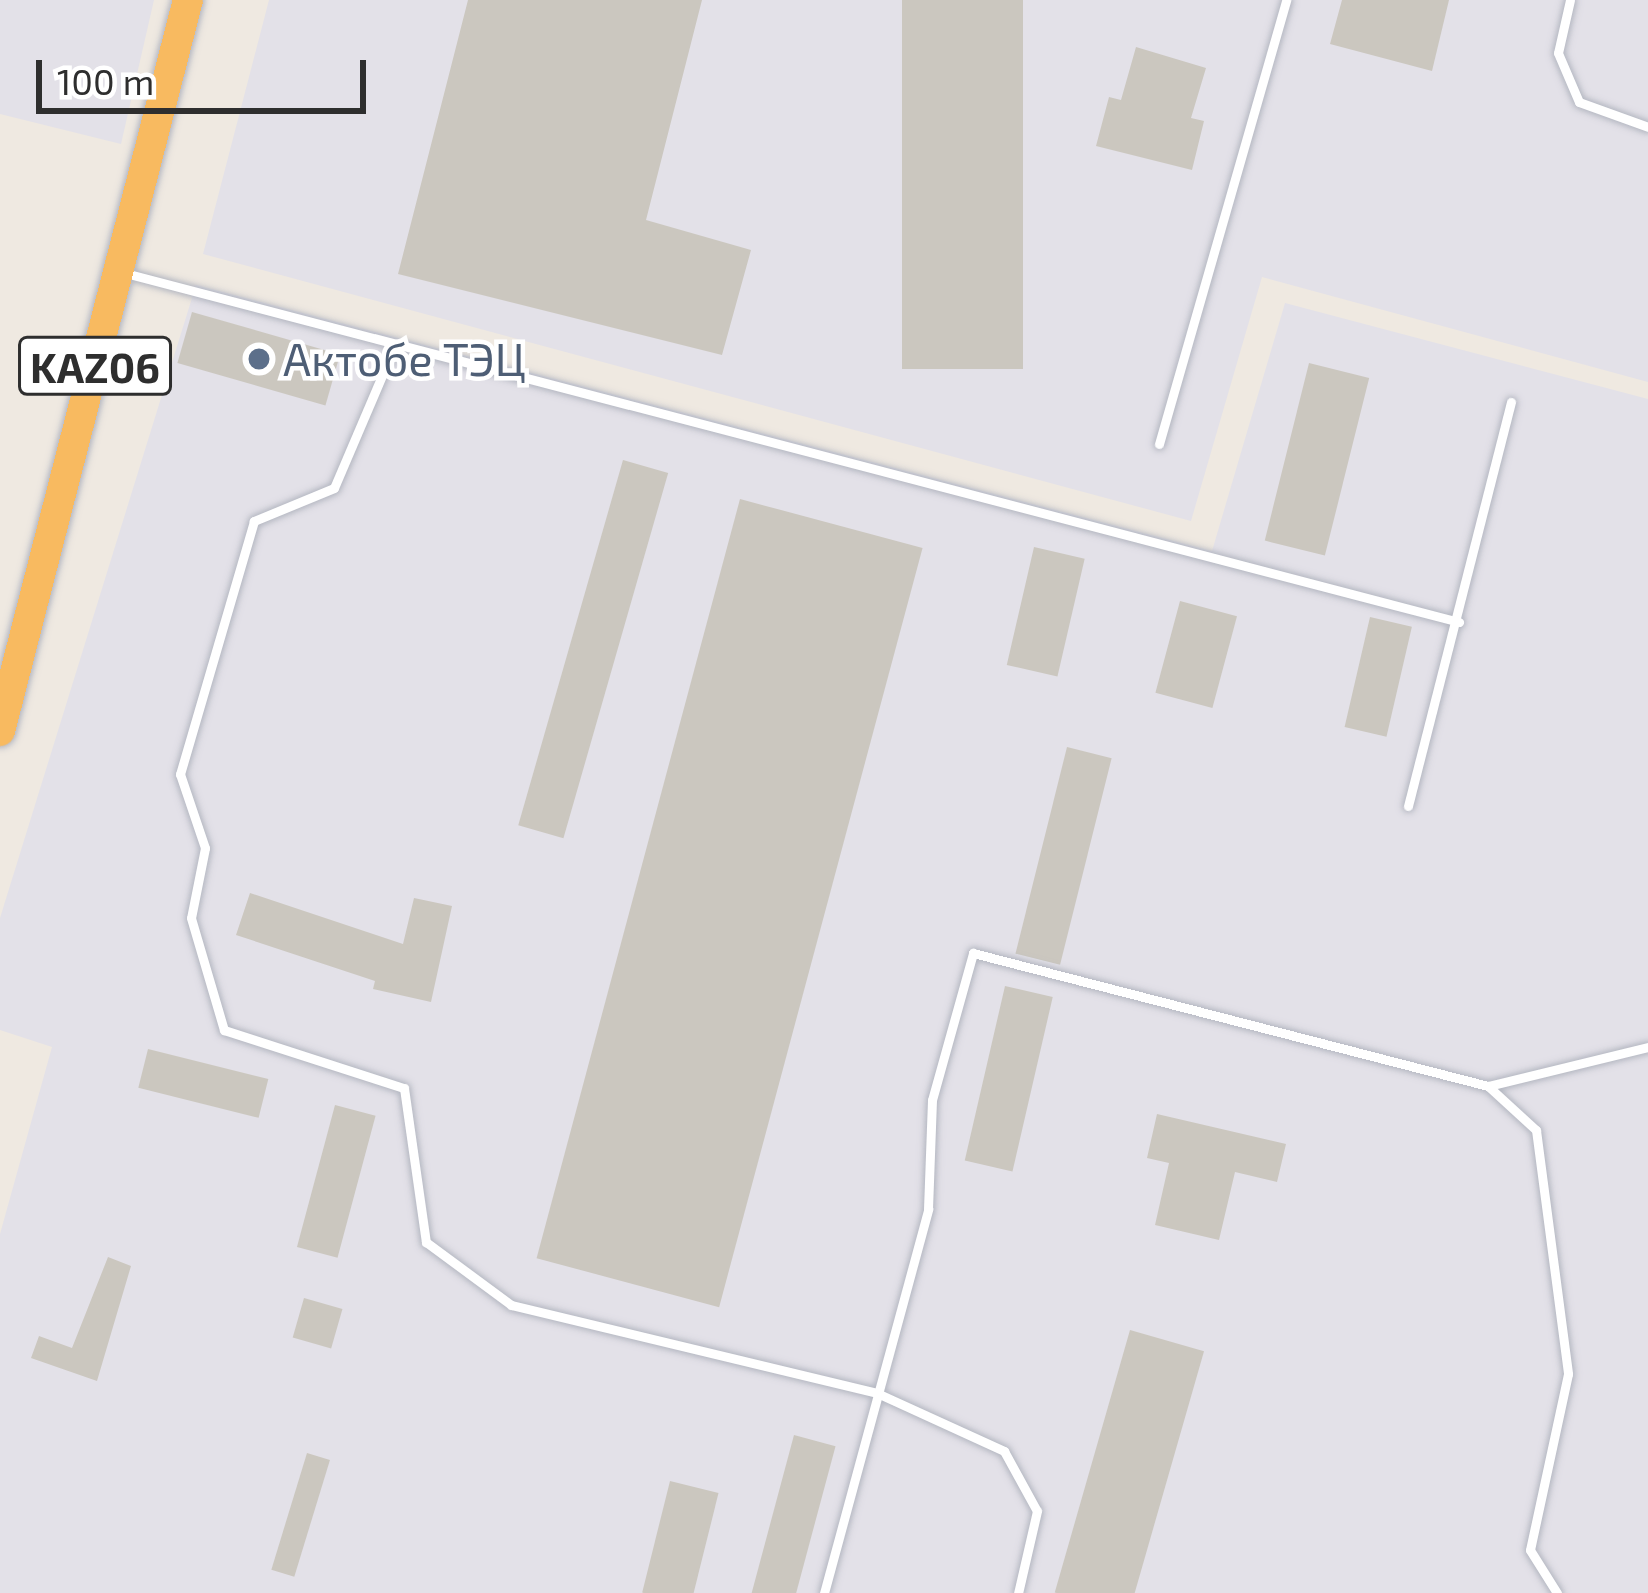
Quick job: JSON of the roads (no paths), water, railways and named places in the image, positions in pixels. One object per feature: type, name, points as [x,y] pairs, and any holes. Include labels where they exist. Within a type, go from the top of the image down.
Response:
[{"type":"highway","name":"KАZ06","points":[[0,730],[188,0]]},
{"type":"lane","points":[[1159,444],[1286,0]]},
{"type":"lane","points":[[1570,0],[1558,53],[1579,102],[1648,127]]},
{"type":"lane","points":[[120,272],[1459,622]]},
{"type":"lane","points":[[394,345],[334,488],[254,521],[180,774],[205,848],[191,918],[224,1030],[404,1088],[426,1241],[511,1305],[877,1393],[1004,1451],[1036,1511],[1018,1593]]},
{"type":"lane","points":[[1408,806],[1459,622],[1511,402]]},
{"type":"lane","points":[[824,1593],[928,1209],[932,1100],[973,953],[1488,1086],[1536,1130],[1568,1374],[1530,1550],[1557,1593]]},
{"type":"lane","points":[[1488,1086],[1648,1047]]},
{"type":"place","name":"Актобе ТЭЦ","points":[[259,359]]}]
